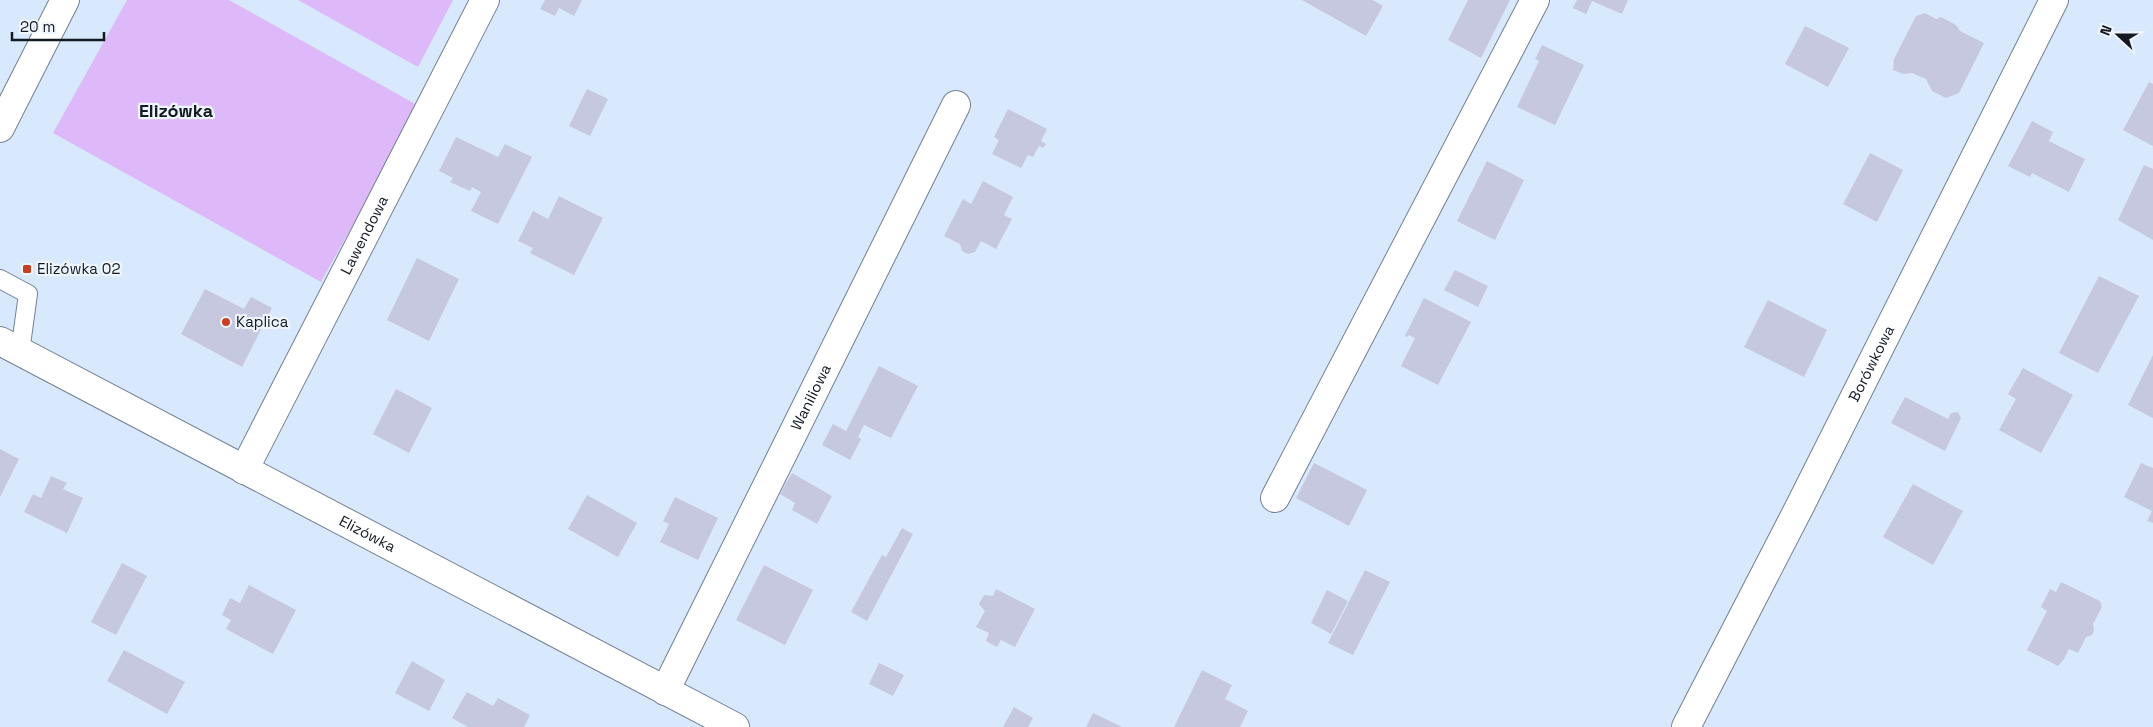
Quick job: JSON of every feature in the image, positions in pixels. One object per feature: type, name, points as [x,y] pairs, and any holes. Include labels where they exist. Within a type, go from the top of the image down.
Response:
[{"type":"street","points":[[0,128],[64,0]]},
{"type":"street","name":"Lawendowa","points":[[244,470],[485,0]]},
{"type":"street","points":[[1274,498],[1535,0]]},
{"type":"street","name":"Borówkowa","points":[[1686,727],[1801,504],[2054,0]]},
{"type":"street","name":"Waniliowa","points":[[665,691],[956,105]]},
{"type":"street","name":"Elizówka","points":[[10,346],[735,727]]},
{"type":"lane","points":[[0,279],[28,294],[10,346]]},
{"type":"shaded area","points":[[127,0],[229,0],[419,106],[321,282],[53,133]]},
{"type":"shaded area","points":[[298,0],[453,0],[418,67]]},
{"type":"building","points":[[545,0],[582,0],[574,16],[559,8],[555,16],[540,9]]},
{"type":"building","points":[[1302,0],[1373,0],[1383,6],[1366,36]]},
{"type":"building","points":[[1468,0],[1510,0],[1481,58],[1448,40]]},
{"type":"building","points":[[1577,0],[1628,0],[1622,14],[1592,1],[1586,14],[1573,8]]},
{"type":"building","points":[[1925,13],[1936,19],[1941,17],[1956,25],[1960,31],[1984,43],[1959,93],[1946,98],[1932,91],[1926,79],[1912,73],[1903,74],[1893,70],[1894,59],[1916,16]]},
{"type":"building","points":[[1805,26],[1849,48],[1828,87],[1785,64]]},
{"type":"building","points":[[1542,45],[1584,65],[1555,125],[1517,107],[1539,61],[1535,59]]},
{"type":"building","points":[[2149,82],[2153,84],[2153,146],[2123,130]]},
{"type":"building","points":[[587,89],[608,99],[590,136],[569,126]]},
{"type":"building","points":[[1008,109],[1047,129],[1041,141],[1046,144],[1043,148],[1039,146],[1033,157],[1028,155],[1021,168],[992,154],[999,140],[994,137]]},
{"type":"building","points":[[2032,121],[2053,132],[2049,141],[2085,159],[2069,192],[2032,173],[2030,177],[2008,166]]},
{"type":"building","points":[[456,137],[498,157],[505,144],[532,157],[498,224],[471,211],[481,192],[472,187],[470,191],[450,182],[453,178],[439,171]]},
{"type":"building","points":[[1870,153],[1903,170],[1877,222],[1843,204]]},
{"type":"building","points":[[1487,161],[1524,180],[1495,240],[1457,221]]},
{"type":"building","points":[[2144,165],[2153,169],[2153,240],[2118,220]]},
{"type":"building","points":[[983,181],[1013,197],[1004,215],[1012,219],[996,249],[981,241],[975,252],[968,254],[962,251],[960,244],[944,236],[963,199],[971,204]]},
{"type":"building","points":[[559,196],[603,218],[574,275],[530,253],[533,248],[518,241],[533,211],[548,219]]},
{"type":"building","points":[[417,258],[459,279],[429,341],[387,320]]},
{"type":"building","points":[[1455,270],[1488,286],[1478,307],[1444,290]]},
{"type":"building","points":[[2099,276],[2139,296],[2098,373],[2059,353]]},
{"type":"building","name":"Kaplica","points":[[205,289],[244,309],[251,297],[272,308],[242,367],[181,334]]},
{"type":"building","points":[[1424,298],[1471,322],[1438,385],[1401,366],[1415,338],[1409,335],[1405,336]]},
{"type":"building","points":[[1768,300],[1827,330],[1804,377],[1744,347]]},
{"type":"building","points":[[2153,355],[2153,418],[2128,405]]},
{"type":"building","points":[[879,366],[918,386],[891,438],[864,425],[858,437],[861,439],[850,460],[822,445],[833,424],[846,431]]},
{"type":"building","points":[[2023,368],[2073,395],[2041,453],[1999,430],[2016,399],[2008,394]]},
{"type":"building","points":[[396,389],[432,408],[409,453],[373,434]]},
{"type":"building","points":[[1905,397],[1948,419],[1951,413],[1958,412],[1961,418],[1945,451],[1891,423]]},
{"type":"building","points":[[0,449],[19,459],[0,497]]},
{"type":"building","points":[[1314,463],[1367,490],[1349,526],[1296,498]]},
{"type":"building","points":[[2141,463],[2153,468],[2153,523],[2147,521],[2152,511],[2124,497]]},
{"type":"building","points":[[792,473],[832,496],[817,524],[792,510],[795,503],[780,494]]},
{"type":"building","points":[[51,476],[67,483],[63,489],[83,498],[67,533],[24,512],[33,494],[41,498]]},
{"type":"building","points":[[1913,484],[1963,511],[1933,565],[1883,537]]},
{"type":"building","points":[[587,495],[637,523],[618,557],[568,529]]},
{"type":"building","points":[[675,497],[718,518],[698,560],[660,542],[669,524],[663,521]]},
{"type":"building","points":[[902,528],[913,534],[867,621],[851,612],[882,555],[886,557]]},
{"type":"building","points":[[122,563],[147,576],[116,635],[91,622]]},
{"type":"building","points":[[764,565],[813,590],[785,645],[736,620]]},
{"type":"building","points":[[1365,570],[1390,582],[1353,655],[1328,643]]},
{"type":"building","points":[[2061,582],[2100,601],[2102,607],[2093,624],[2094,630],[2092,635],[2086,637],[2078,653],[2069,649],[2058,666],[2027,650],[2047,611],[2041,607],[2050,589],[2056,592]]},
{"type":"building","points":[[249,585],[296,610],[273,654],[226,629],[231,620],[222,615],[230,598],[240,603]]},
{"type":"building","points":[[996,589],[1035,609],[1015,647],[1001,640],[997,647],[986,641],[989,633],[976,627],[985,611],[979,604],[984,595],[993,596]]},
{"type":"building","points":[[1327,590],[1348,601],[1331,634],[1311,623]]},
{"type":"building","points":[[124,650],[185,682],[167,714],[107,681]]},
{"type":"building","points":[[412,661],[445,680],[429,711],[395,693]]},
{"type":"building","points":[[879,663],[904,675],[893,696],[869,684]]},
{"type":"building","points":[[1202,670],[1232,685],[1225,699],[1248,711],[1240,727],[1174,727]]},
{"type":"building","points":[[467,692],[493,706],[498,698],[530,715],[524,727],[468,727],[452,718]]},
{"type":"building","points":[[1014,707],[1033,718],[1028,727],[1003,727]]},
{"type":"building","points":[[1093,713],[1122,727],[1086,727]]},
{"type":"place","name":"Elizówka 02","points":[[27,269]]},
{"type":"place","name":"Kaplica","points":[[226,322]]},
{"type":"district","name":"Elizówka","points":[[176,111]]}]
